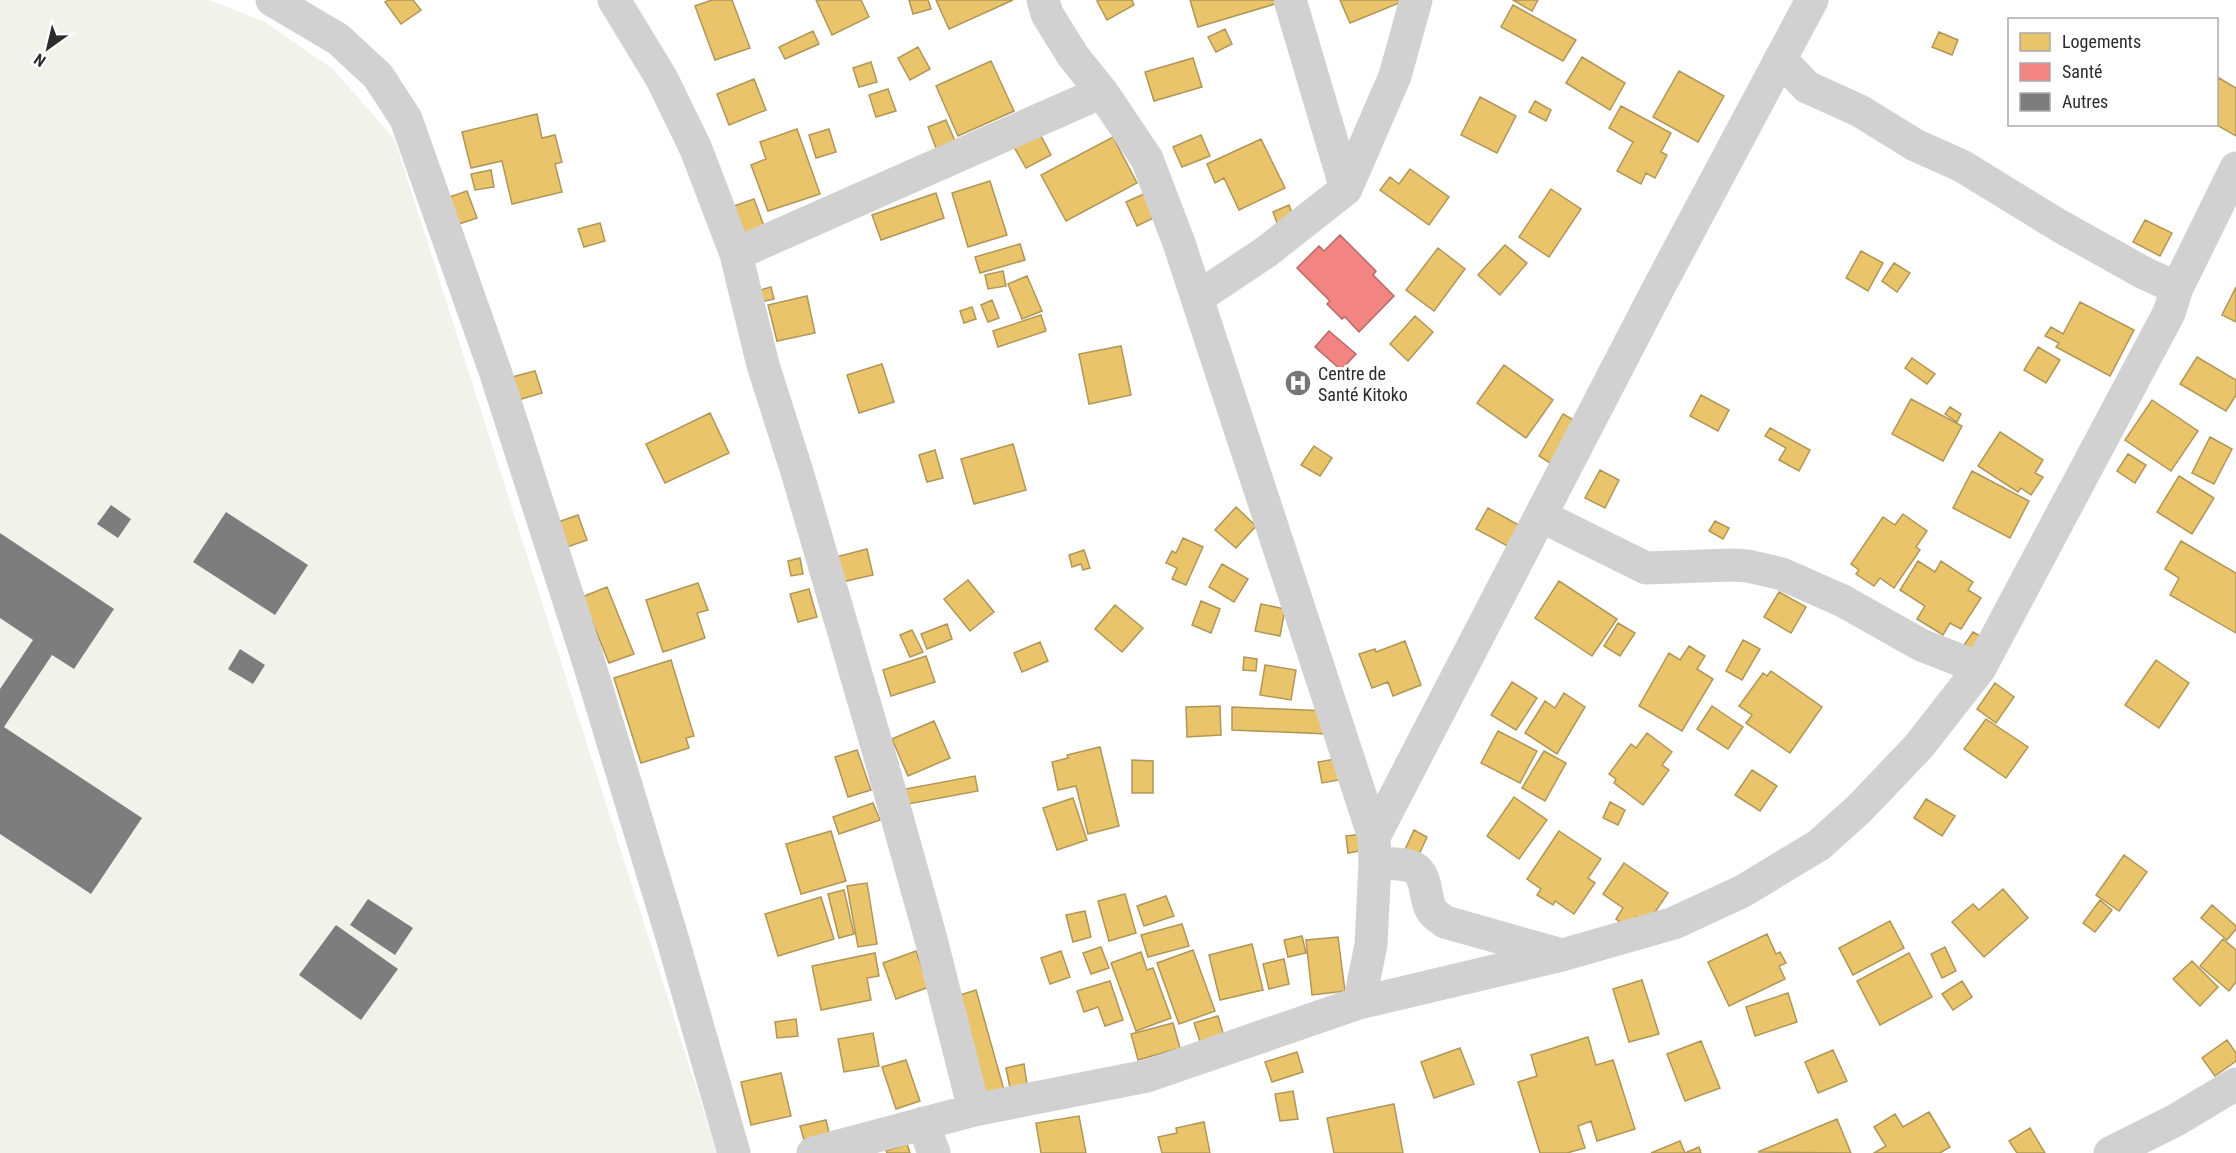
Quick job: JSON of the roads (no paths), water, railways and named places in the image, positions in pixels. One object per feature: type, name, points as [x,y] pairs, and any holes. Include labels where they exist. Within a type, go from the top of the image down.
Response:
[{"type":"street","points":[[272,0],[338,39],[378,76],[406,119],[495,371],[588,660],[672,937],[734,1153]]},
{"type":"street","points":[[614,0],[662,79],[696,149],[736,254],[763,365],[801,486],[928,928],[974,1110]]},
{"type":"street","points":[[1043,0],[1047,14],[1073,56],[1147,159],[1179,243],[1375,850],[1371,945],[1359,1003]]},
{"type":"street","points":[[1290,0],[1346,189]]},
{"type":"street","points":[[1197,298],[1266,252],[1346,189],[1395,76],[1416,0]]},
{"type":"street","points":[[1375,850],[1541,516],[1812,0]]},
{"type":"street","points":[[1780,59],[1807,87],[1860,111],[1915,145],[1962,166],[2058,225],[2144,273],[2177,288]]},
{"type":"street","points":[[736,254],[1101,92]]},
{"type":"street","points":[[813,1153],[974,1110],[1147,1076],[1359,1003],[1562,955],[1674,923],[1743,891],[1819,845],[1860,808],[1920,746],[1980,668],[2169,313],[2177,288],[2236,168]]},
{"type":"street","points":[[1541,516],[1646,568],[1740,565],[1782,574],[1843,601],[1921,645],[1980,668]]},
{"type":"street","points":[[1375,850],[1418,870],[1430,909],[1445,922],[1562,955]]},
{"type":"street","points":[[2110,1153],[2176,1120],[2236,1084]]},
{"type":"street","points":[[922,1123],[934,1153]]},
{"type":"place","name":"Centre de Santé Kitoko","points":[[1298,383]]}]
